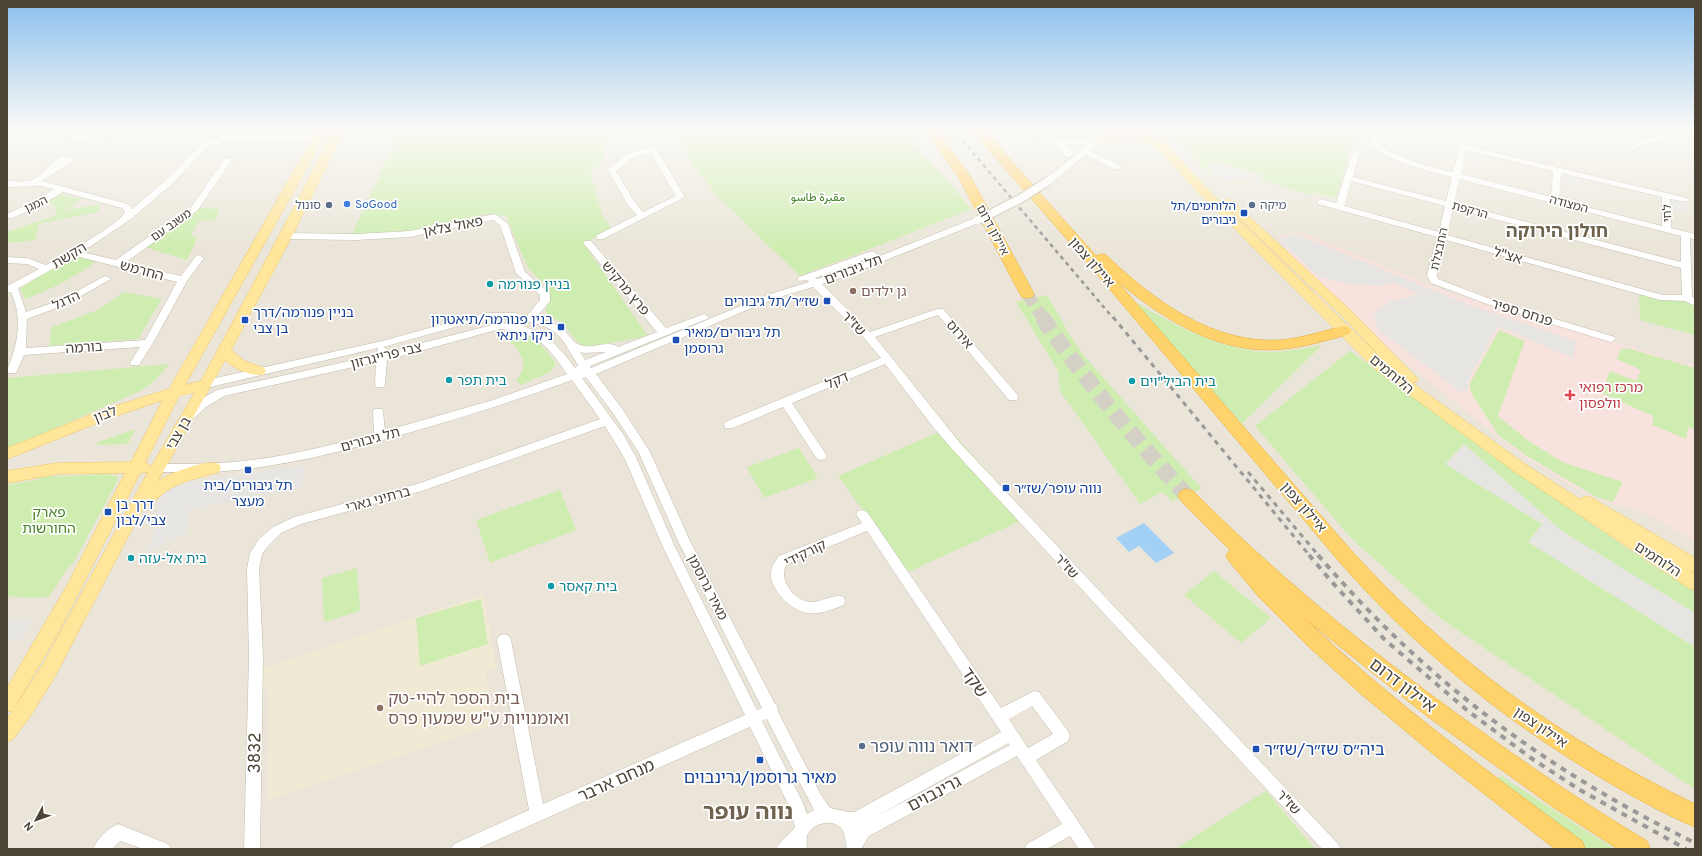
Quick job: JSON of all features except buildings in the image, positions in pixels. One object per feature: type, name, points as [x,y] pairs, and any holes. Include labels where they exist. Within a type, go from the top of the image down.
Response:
[{"type":"highway","name":"איילון דרום","points":[[958,168],[964,176],[1027,294]]},
{"type":"highway","name":"איילון צפון","points":[[1011,168],[1359,571],[1411,624],[1489,690],[1547,732],[1592,761],[1695,816]]},
{"type":"highway","points":[[1028,187],[1137,292],[1155,304],[1210,333],[1246,343],[1273,345],[1311,340],[1344,331]]},
{"type":"highway","name":"איילון דרום","points":[[1574,849],[1415,727],[1299,626],[1256,582],[1189,499],[1243,553],[1379,667],[1534,782],[1594,822],[1639,849]]},
{"type":"main road","name":"בן צבי","points":[[7,704],[37,656],[137,468],[174,391],[302,168]]},
{"type":"main road","name":"בן צבי","points":[[7,733],[23,712],[48,672],[131,515],[206,384],[223,350],[286,236],[320,168]]},
{"type":"main road","name":"הלוחמים","points":[[1181,168],[1381,367],[1461,427],[1563,497],[1695,583]]},
{"type":"main road","name":"הלוחמים","points":[[1192,168],[1346,313],[1369,339],[1394,364],[1413,380],[1480,430],[1573,494],[1695,566]]},
{"type":"main road","points":[[1344,331],[1355,331],[1369,339]]},
{"type":"main road","points":[[223,350],[230,359],[237,364],[245,368],[259,371]]},
{"type":"main road","name":"לבון","points":[[7,454],[111,412],[174,391],[206,384]]},
{"type":"main road","points":[[7,477],[45,469],[72,467],[158,468]]},
{"type":"main road","points":[[131,515],[148,497],[166,482],[195,472],[214,468]]},
{"type":"street","name":"הקשת","points":[[10,288],[75,253],[128,217],[183,168]]},
{"type":"street","name":"משגב עם","points":[[118,263],[195,208],[223,168]]},
{"type":"street","points":[[615,168],[612,170],[632,205],[642,216]]},
{"type":"street","points":[[600,237],[681,198],[663,168]]},
{"type":"street","name":"תל גיבורים","points":[[1046,179],[1056,168]]},
{"type":"street","name":"תל גיבורים","points":[[158,468],[214,468],[246,465],[289,458],[380,437],[476,410],[574,375],[659,334],[812,280],[1001,209],[1062,168]]},
{"type":"street","points":[[1339,207],[1351,168]]},
{"type":"street","name":"המצודה","points":[[1427,168],[1695,237]]},
{"type":"street","name":"החבצלת","points":[[1434,281],[1432,275],[1443,236],[1448,204],[1458,168]]},
{"type":"street","name":"החבצלת","points":[[1552,168],[1556,169]]},
{"type":"street","points":[[1555,201],[1557,180],[1556,169],[1684,200]]},
{"type":"street","points":[[33,183],[43,176]]},
{"type":"street","name":"הרקפת","points":[[1348,178],[1686,266]]},
{"type":"street","name":"הקשת","points":[[7,184],[33,183],[119,204],[142,199],[160,189]]},
{"type":"street","name":"המגן","points":[[9,216],[40,202],[61,189]]},
{"type":"street","name":"לחי","points":[[1663,195],[1667,230]]},
{"type":"street","name":"אצ\"ל","points":[[1321,202],[1664,298],[1691,301]]},
{"type":"street","points":[[119,204],[128,208],[130,213],[128,217]]},
{"type":"street","name":"פאול צלאן","points":[[286,236],[356,237],[410,234],[495,217],[504,224],[521,273],[544,294],[545,301],[530,319]]},
{"type":"street","points":[[1685,235],[1686,266],[1691,301]]},
{"type":"street","name":"פרץ מרקיש","points":[[588,243],[659,334]]},
{"type":"street","name":"החרמש","points":[[75,253],[183,280],[199,258]]},
{"type":"street","points":[[7,260],[37,263],[46,268]]},
{"type":"street","name":"הדגל","points":[[22,317],[64,302],[106,279]]},
{"type":"street","points":[[135,363],[148,343],[183,280]]},
{"type":"street","name":"תל גיבורים","points":[[586,369],[812,280]]},
{"type":"street","name":"שז\"ר","points":[[812,280],[868,336],[888,359],[937,424],[956,446],[1333,849]]},
{"type":"street","name":"פנחס ספיר","points":[[1434,281],[1490,302],[1611,339]]},
{"type":"street","points":[[10,288],[17,294],[22,317],[23,340],[20,352],[12,370]]},
{"type":"street","name":"אירוס","points":[[868,336],[940,311],[1013,397]]},
{"type":"street","name":"צבי פרייגרזון","points":[[206,384],[382,344],[484,316],[500,315],[530,319],[556,329],[564,336],[586,369]]},
{"type":"street","name":"צבי פרייגרזון","points":[[187,418],[202,404],[221,393],[383,357],[500,326],[520,328],[542,336],[574,375]]},
{"type":"street","points":[[570,345],[584,350],[602,350],[621,346],[659,334]]},
{"type":"street","name":"בורמה","points":[[20,352],[148,343]]},
{"type":"street","points":[[380,384],[383,357],[382,344]]},
{"type":"street","name":"דקל","points":[[729,425],[888,359]]},
{"type":"street","name":"מאיר גרוסמן","points":[[586,369],[628,425],[644,452],[684,541],[825,814]]},
{"type":"street","name":"מאיר גרוסמן","points":[[574,375],[607,421],[630,457],[669,547],[798,808],[801,837]]},
{"type":"street","points":[[786,402],[821,456]]},
{"type":"street","points":[[378,412],[380,437]]},
{"type":"street","name":"ברתיני גארי","points":[[256,657],[253,569],[256,553],[263,543],[277,530],[298,520],[418,488],[607,421]]},
{"type":"street","name":"קורקידי","points":[[839,600],[815,608],[805,608],[794,603],[785,591],[777,574],[778,566],[782,560],[866,519]]},
{"type":"street","name":"שקד","points":[[866,519],[1088,849]]},
{"type":"street","points":[[504,640],[537,815]]},
{"type":"street","name":"3832","points":[[252,849],[256,657]]},
{"type":"street","name":"גרינבוים","points":[[854,847],[864,831],[1024,752],[1063,736],[1034,697],[999,716]]},
{"type":"street","name":"מנחם ארבר","points":[[459,849],[753,717],[772,710]]},
{"type":"street","name":"גרינבוים","points":[[825,814],[834,815],[848,820],[856,819],[1011,734]]},
{"type":"street","points":[[784,849],[801,837],[809,820],[825,814]]},
{"type":"street","points":[[841,818],[851,830],[854,847]]},
{"type":"street","points":[[1032,849],[1073,826]]},
{"type":"street","points":[[101,849],[118,832],[163,849]]},
{"type":"shaded area","points":[[7,168],[1695,168],[1695,849],[7,849]]},
{"type":"shaded area","points":[[1209,168],[1236,168],[1261,175],[1259,179],[1255,178],[1225,181],[1214,172],[1208,170]]},
{"type":"shaded area","points":[[1555,168],[1580,173],[1580,186],[1554,180]]},
{"type":"shaded area","points":[[1659,193],[1686,199],[1688,213],[1660,206]]},
{"type":"shaded area","name":"מרכז רפואי וולפסון","points":[[1290,233],[1309,235],[1450,293],[1695,366],[1695,541],[1649,515],[1626,507],[1607,503],[1582,492],[1521,455],[1378,341],[1294,260],[1277,237]]},
{"type":"shaded area","points":[[1296,234],[1469,305],[1576,341],[1573,358],[1498,326],[1468,381],[1469,388],[1461,392],[1380,331],[1376,324],[1374,319],[1376,312],[1383,306],[1390,304],[1388,302],[1420,294],[1393,282],[1383,286],[1349,284],[1329,280],[1316,275],[1278,238]]},
{"type":"shaded area","points":[[1464,444],[1562,531],[1695,613],[1695,647],[1528,542],[1542,524],[1445,464]]},
{"type":"shaded area","points":[[304,465],[302,489],[190,509],[185,536],[165,540],[162,548],[148,552],[156,524],[150,524],[167,486]]},
{"type":"shaded area","name":"בית הספר להיי-טק ואומנויות ע\"ש שמעון פרס","points":[[484,594],[496,669],[486,672],[494,725],[267,801],[269,689],[258,692],[259,669]]},
{"type":"shaded area","points":[[33,618],[20,641],[9,641],[7,645],[7,619]]},
{"type":"green space","points":[[383,168],[593,168],[590,170],[602,215],[612,229],[583,243],[648,336],[593,346],[583,345],[577,342],[562,322],[548,316],[546,311],[549,295],[547,287],[528,268],[506,216],[488,214],[400,233],[351,236]]},
{"type":"green space","name":"مقبرة طاسو","points":[[696,168],[935,168],[972,209],[800,276],[719,198]]},
{"type":"green space","points":[[1204,168],[1207,168],[1213,172],[1211,174]]},
{"type":"green space","points":[[1239,168],[1345,168],[1336,198],[1314,192],[1312,195],[1261,180],[1263,175]]},
{"type":"green space","points":[[60,194],[82,199],[64,211],[99,204],[98,212],[39,224],[35,240],[7,243],[7,232],[54,216],[57,211],[56,206],[46,203]]},
{"type":"green space","points":[[200,208],[220,209],[215,220],[199,221],[190,236],[198,237],[187,260],[145,247]]},
{"type":"green space","points":[[74,256],[96,261],[62,283],[25,299],[20,288]]},
{"type":"green space","points":[[124,292],[162,299],[138,339],[49,346],[52,327],[98,310]]},
{"type":"green space","points":[[1639,293],[1665,300],[1686,300],[1695,305],[1695,335],[1640,320]]},
{"type":"green space","points":[[1047,295],[1071,337],[1086,358],[1202,489],[1172,501],[1163,492],[1140,504],[1060,391],[1058,371],[1016,302]]},
{"type":"green space","points":[[1132,300],[1191,332],[1222,344],[1238,348],[1272,352],[1289,351],[1322,345],[1242,424]]},
{"type":"green space","points":[[1499,330],[1525,341],[1498,416],[1526,439],[1562,462],[1623,482],[1613,502],[1596,497],[1527,456],[1498,435],[1471,393],[1470,383]]},
{"type":"green space","points":[[502,332],[528,336],[539,342],[556,363],[552,371],[521,385],[516,380],[522,372],[524,362],[516,347],[500,335]]},
{"type":"green space","points":[[1627,348],[1695,368],[1695,408],[1693,415],[1695,416],[1695,430],[1688,427],[1686,439],[1652,425],[1653,416],[1602,393],[1610,371],[1636,381],[1641,370],[1617,359],[1621,349]]},
{"type":"green space","points":[[1350,351],[1558,501],[1655,567],[1695,591],[1695,789],[1441,619],[1351,538],[1255,426]]},
{"type":"green space","points":[[170,364],[152,383],[138,392],[7,449],[7,378]]},
{"type":"green space","points":[[948,428],[1029,517],[908,572],[838,476]]},
{"type":"green space","points":[[135,429],[128,444],[96,445],[98,442]]},
{"type":"green space","points":[[799,448],[818,478],[764,498],[747,467]]},
{"type":"green space","name":"פארק החורשות","points":[[106,474],[117,476],[118,480],[74,562],[65,572],[49,597],[27,598],[7,596],[7,485],[36,480],[44,477]]},
{"type":"green space","points":[[560,490],[576,530],[490,563],[476,520]]},
{"type":"green space","points":[[357,568],[360,611],[324,622],[322,578]]},
{"type":"green space","points":[[1214,571],[1271,618],[1241,643],[1184,595]]},
{"type":"green space","points":[[481,599],[488,644],[420,666],[416,618]]},
{"type":"green space","points":[[1501,776],[1615,849],[1586,849],[1496,780]]},
{"type":"green space","points":[[1266,791],[1315,849],[1175,849]]},
{"type":"water","points":[[1144,523],[1174,553],[1156,563],[1139,546],[1129,552],[1116,538]]},
{"type":"tunnel","points":[[1027,294],[1043,318]]},
{"type":"tunnel","points":[[1042,317],[1075,364],[1130,431],[1187,496]]},
{"type":"railway","points":[[986,168],[1113,318]]},
{"type":"railway","points":[[1113,317],[1310,556]]},
{"type":"railway","points":[[1248,472],[1319,556]]},
{"type":"railway","points":[[1309,555],[1385,640],[1468,711],[1531,758],[1580,790],[1686,849]]},
{"type":"railway","points":[[1318,555],[1359,601],[1402,643],[1491,719],[1588,785],[1640,815],[1695,843]]},
{"type":"place","name":"SoGood","points":[[347,204]]},
{"type":"place","name":"סונול","points":[[329,205]]},
{"type":"place","name":"מיקה","points":[[1252,205]]},
{"type":"place","name":"הלוחמים/תל גיבורים","points":[[1244,213]]},
{"type":"place","name":"בניין פנורמה","points":[[490,284]]},
{"type":"place","name":"גן ילדים","points":[[853,291]]},
{"type":"place","name":"שז״ר/תל גיבורים","points":[[827,301]]},
{"type":"place","name":"בניין פנורמה/דרך בן צבי","points":[[245,320]]},
{"type":"place","name":"בנין פנורמה/תיאטרון ניקו ניתאי","points":[[561,327]]},
{"type":"place","name":"תל גיבורים/מאיר גרוסמן","points":[[676,340]]},
{"type":"place","name":"בית תפר","points":[[449,380]]},
{"type":"place","name":"בית הביל\"וים","points":[[1132,381]]},
{"type":"place","name":"מרכז רפואי וולפסון","points":[[1570,395]]},
{"type":"place","name":"תל גיבורים/בית מעצר","points":[[248,470]]},
{"type":"place","name":"נווה עופר/שז״ר","points":[[1006,488]]},
{"type":"place","name":"דרך בן צבי/לבון","points":[[108,512]]},
{"type":"place","name":"בית אל-עזה","points":[[131,558]]},
{"type":"place","name":"בית קאסר","points":[[551,586]]},
{"type":"place","name":"בית הספר להיי-טק ואומנויות ע\"ש שמעון פרס","points":[[380,708]]},
{"type":"place","name":"דואר נווה עופר","points":[[862,746]]},
{"type":"place","name":"ביה״ס שז״ר/שז״ר","points":[[1256,749]]},
{"type":"place","name":"מאיר גרוסמן/גרינבוים","points":[[760,760]]},
{"type":"district","name":"חולון הירוקה","points":[[1557,231]]},
{"type":"district","name":"נווה עופר","points":[[748,811]]}]
